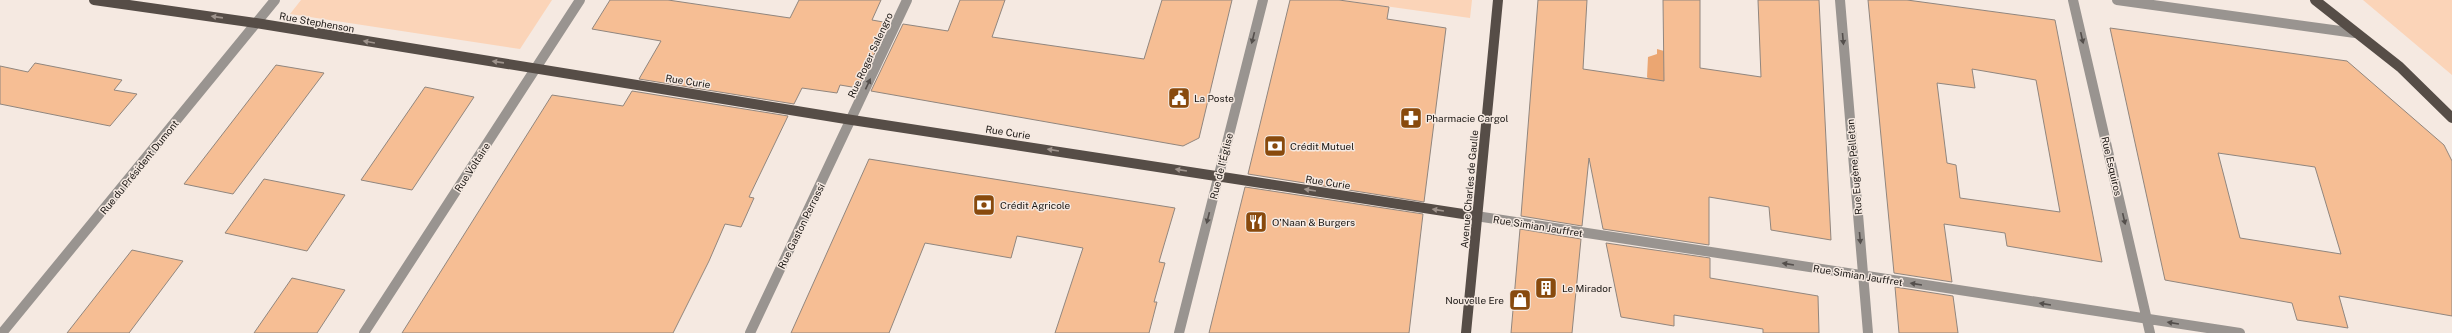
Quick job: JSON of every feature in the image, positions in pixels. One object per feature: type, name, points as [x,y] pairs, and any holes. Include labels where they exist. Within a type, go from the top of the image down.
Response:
[{"type":"main road","name":"Rue Stephenson","points":[[94,0],[256,23],[414,50],[536,67]]},
{"type":"main road","name":"Avenue Charles de Gaulle","points":[[1466,333],[1476,216],[1498,0]]},
{"type":"main road","points":[[2316,0],[2355,33],[2400,67],[2452,118]]},
{"type":"main road","name":"Rue Curie","points":[[536,67],[852,120],[1476,216]]},
{"type":"street","name":"Rue du Président Dumont","points":[[2,333],[275,0]]},
{"type":"street","name":"Rue Voltaire","points":[[364,333],[580,0]]},
{"type":"street","name":"Rue Roger Salengro","points":[[852,120],[907,0]]},
{"type":"street","name":"Rue de l'Église","points":[[1179,333],[1263,0]]},
{"type":"street","name":"Rue Eugène Pelletan","points":[[1840,0],[1868,333]]},
{"type":"street","name":"Rue Esquiros","points":[[2073,0],[2150,333]]},
{"type":"street","points":[[2117,0],[2355,33]]},
{"type":"street","name":"Rue Gaston Perrassi","points":[[750,333],[852,120]]},
{"type":"street","name":"Rue Simian Jauffret","points":[[1476,216],[2240,333]]},
{"type":"shaded area","points":[[301,0],[552,0],[520,49],[290,14]]},
{"type":"shaded area","points":[[1342,0],[1472,0],[1470,18]]},
{"type":"shaded area","points":[[2363,0],[2452,0],[2452,75]]},
{"type":"shaded area","points":[[1657,49],[1664,51],[1674,80],[1651,83],[1647,77],[1648,57],[1657,54]]},
{"type":"building","points":[[610,0],[668,0],[790,18],[799,0],[881,0],[872,20],[889,23],[858,88],[840,85],[837,93],[802,88],[794,104],[639,79],[661,41],[592,29]]},
{"type":"building","points":[[960,0],[1005,0],[992,37],[1144,59],[1162,0],[1232,0],[1199,138],[1183,146],[871,91],[903,24],[948,31]]},
{"type":"building","points":[[1290,0],[1339,0],[1389,7],[1387,19],[1446,28],[1424,202],[1248,174]]},
{"type":"building","points":[[1538,0],[1587,0],[1583,69],[1664,81],[1663,0],[1700,0],[1700,68],[1761,77],[1758,0],[1819,0],[1831,240],[1771,230],[1769,207],[1709,197],[1709,245],[1603,229],[1589,158],[1582,226],[1521,216]]},
{"type":"building","points":[[1868,0],[1907,0],[2055,20],[2102,262],[2007,246],[2005,233],[1944,224],[1952,282],[1894,273]],"holes":[[[1972,69],[2036,80],[2060,212],[1960,198],[1956,165],[1947,163],[1937,83],[1975,88]]]},
{"type":"building","points":[[2110,28],[2347,61],[2444,145],[2452,161],[2452,316],[2339,296],[2348,328],[2297,320],[2292,303],[2165,280]],"holes":[[[2218,153],[2315,167],[2341,254],[2240,238]]]},
{"type":"building","points":[[35,63],[122,80],[114,90],[137,94],[110,126],[0,104],[0,66],[28,72]]},
{"type":"building","points":[[276,65],[324,73],[233,194],[184,184]]},
{"type":"building","points":[[425,87],[474,97],[412,190],[361,180]]},
{"type":"building","points":[[632,91],[788,116],[749,197],[754,198],[741,227],[725,224],[709,261],[673,333],[402,333],[552,95],[623,106]]},
{"type":"building","points":[[869,159],[1175,208],[1159,262],[1165,263],[1154,302],[1157,302],[1149,333],[1055,333],[1083,248],[1017,236],[1011,258],[925,243],[889,333],[791,333]]},
{"type":"building","points":[[264,179],[345,195],[307,251],[225,233]]},
{"type":"building","points":[[1245,187],[1423,214],[1409,333],[1209,333]]},
{"type":"building","name":"Le Mirador","points":[[1520,229],[1581,239],[1572,333],[1511,333]]},
{"type":"building","points":[[1606,243],[1710,258],[1710,278],[1818,296],[1819,333],[1763,333],[1763,329],[1674,315],[1674,326],[1621,317]]},
{"type":"building","points":[[132,250],[183,261],[129,333],[67,333]]},
{"type":"building","points":[[292,278],[345,290],[317,333],[254,333]]},
{"type":"building","points":[[1895,287],[1953,296],[1958,333],[1899,333]]},
{"type":"place","name":"La Poste","points":[[1179,98]]},
{"type":"place","name":"Pharmacie Cargol","points":[[1411,118]]},
{"type":"place","name":"Crédit Mutuel","points":[[1275,146]]},
{"type":"place","name":"Crédit Agricole","points":[[984,205]]},
{"type":"place","name":"O'Naan & Burgers","points":[[1256,222]]},
{"type":"place","name":"Le Mirador","points":[[1546,288]]},
{"type":"place","name":"Nouvelle Ere","points":[[1520,300]]}]
